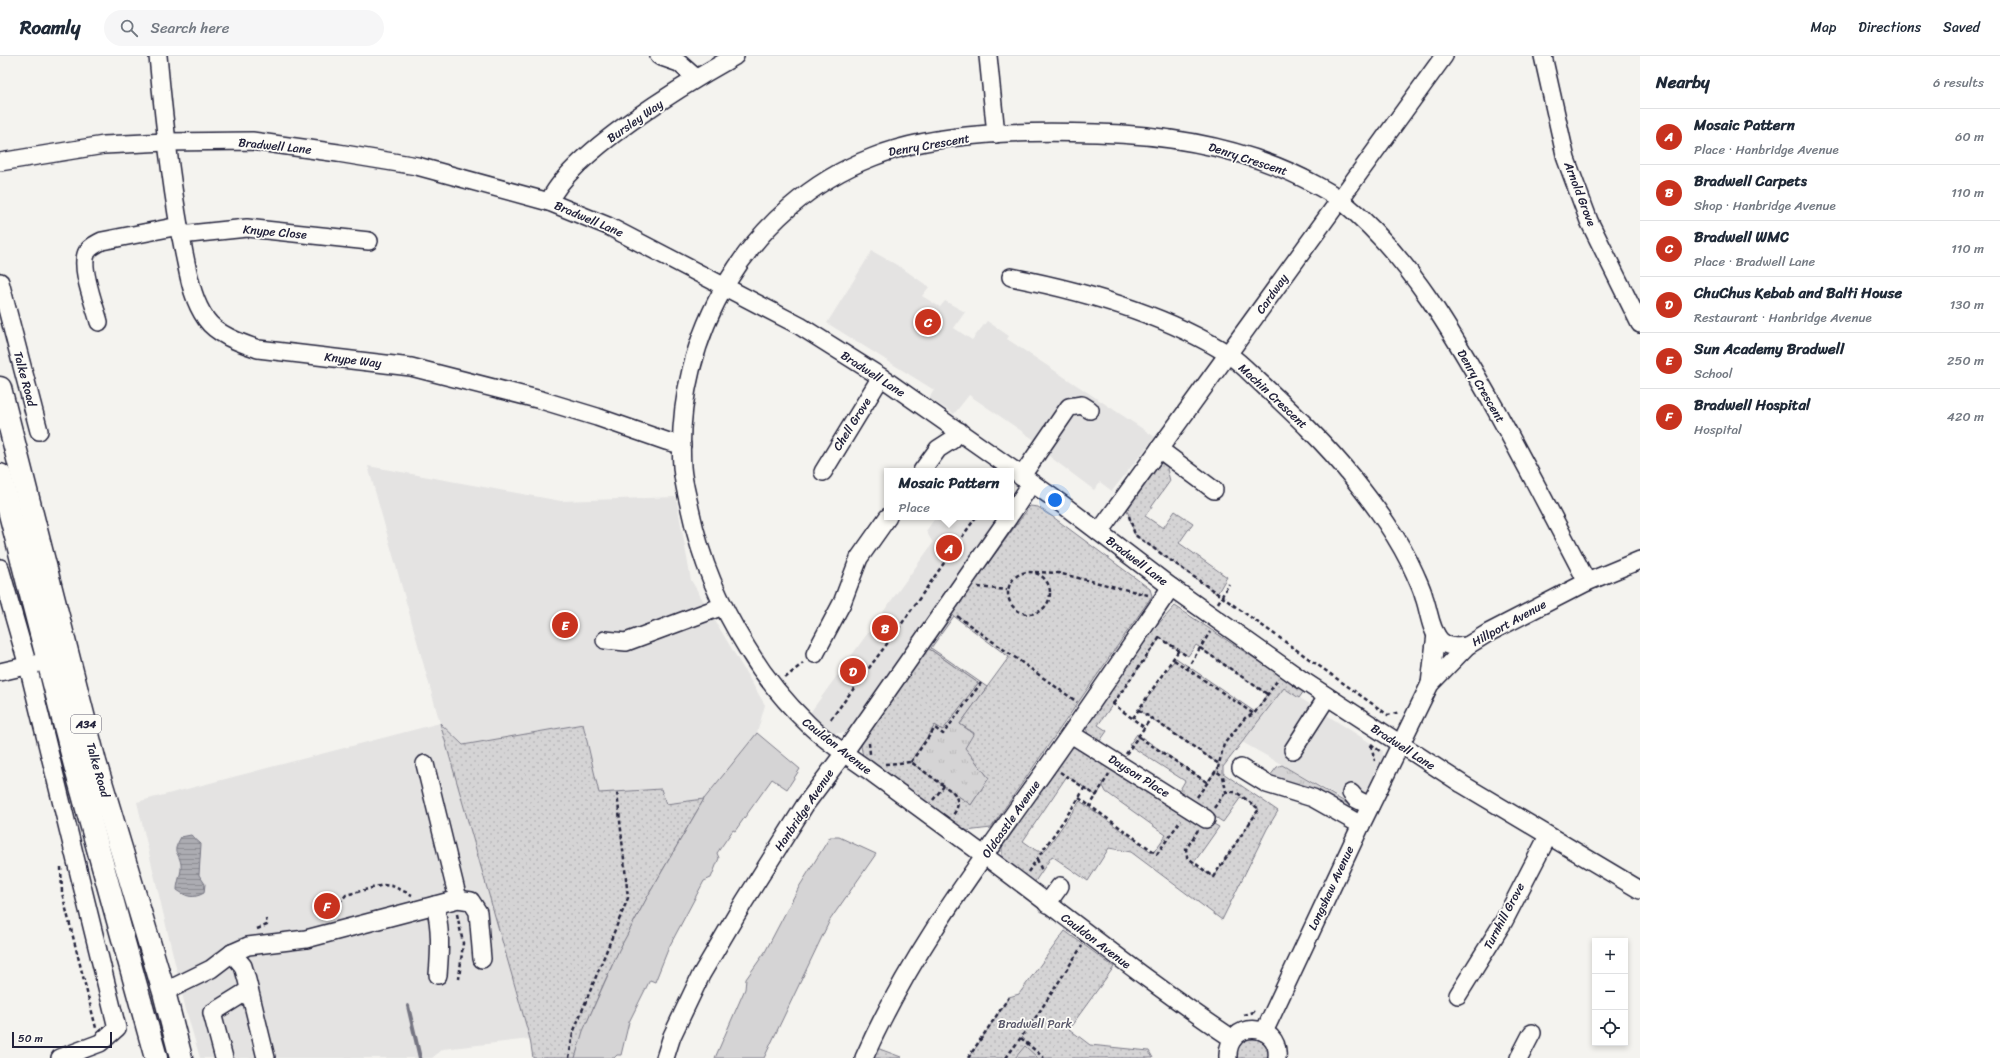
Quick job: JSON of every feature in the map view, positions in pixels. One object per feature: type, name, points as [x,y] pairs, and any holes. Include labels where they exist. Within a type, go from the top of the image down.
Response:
[{"type":"highway","name":"Talke Road","points":[[0,388],[48,661],[95,762],[164,992],[181,1058]]},
{"type":"highway","name":"Talke Road","points":[[0,475],[48,661],[156,1058]]},
{"type":"highway","points":[[159,1058],[146,998],[148,994],[164,992]]},
{"type":"street","name":"Knype Way","points":[[158,56],[166,142],[180,230],[192,292],[207,320],[236,342],[258,349],[411,367],[541,400],[597,417],[666,441],[682,444]]},
{"type":"street","points":[[659,56],[678,63],[696,78]]},
{"type":"street","name":"Bursley Way","points":[[549,202],[554,191],[572,171],[606,140],[696,78],[735,56]]},
{"type":"street","points":[[988,56],[996,134]]},
{"type":"street","name":"Cardway","points":[[1099,532],[1229,355],[1444,56]]},
{"type":"street","name":"Arnold Grove","points":[[1543,56],[1569,166],[1589,221],[1640,324]]},
{"type":"street","name":"Denry Crescent","points":[[724,286],[745,254],[781,213],[811,188],[843,170],[877,154],[954,138],[996,134],[1035,132],[1108,133],[1142,135],[1178,140],[1221,148],[1265,162],[1299,176],[1340,199],[1399,259],[1423,290],[1473,369],[1533,477],[1587,582]]},
{"type":"street","name":"Bradwell Lane","points":[[0,162],[104,145],[166,142],[252,141],[417,166],[549,202],[608,226],[800,326],[881,377],[1010,468]]},
{"type":"street","name":"Knype Close","points":[[99,322],[85,271],[84,260],[87,252],[102,241],[180,230],[247,228],[369,241]]},
{"type":"street","name":"Machin Crescent","points":[[1011,277],[1064,287],[1111,302],[1184,331],[1229,355],[1300,420],[1341,463],[1380,513],[1414,571],[1424,595],[1436,634],[1430,684]]},
{"type":"street","name":"Talke Road","points":[[0,282],[39,430]]},
{"type":"street","name":"Cauldon Avenue","points":[[724,286],[711,310],[692,363],[684,407],[682,472],[695,534],[712,584],[750,653],[774,687],[808,725],[1089,936],[1233,1039]]},
{"type":"street","name":"Chell Grove","points":[[823,472],[881,377]]},
{"type":"street","points":[[1014,507],[1026,480],[1069,407],[1082,405],[1090,410]]},
{"type":"street","points":[[924,468],[938,449],[952,440],[959,431]]},
{"type":"street","points":[[1159,449],[1214,490]]},
{"type":"street","name":"Bradwell Lane","points":[[1014,471],[1099,532],[1213,617],[1400,746],[1640,890]]},
{"type":"street","points":[[815,654],[842,603],[859,558],[886,520]]},
{"type":"street","name":"Hanbridge Avenue","points":[[665,1058],[672,1036],[701,975],[744,902],[805,806],[937,627],[946,608],[960,586],[1007,520]]},
{"type":"street","name":"Hillport Avenue","points":[[1400,746],[1414,714],[1430,684],[1467,646],[1488,633],[1587,582],[1640,560]]},
{"type":"street","points":[[0,568],[48,661],[0,672]]},
{"type":"street","name":"Oldcastle Avenue","points":[[864,1058],[901,983],[944,914],[1071,734],[1084,701],[1144,626],[1171,587]]},
{"type":"street","points":[[605,640],[626,642],[723,606]]},
{"type":"street","points":[[1436,634],[1441,641],[1447,645],[1467,646]]},
{"type":"street","name":"Talke Road","points":[[48,661],[117,1028],[100,1043],[60,1058]]},
{"type":"street","points":[[1293,750],[1327,697]]},
{"type":"street","name":"Dayson Place","points":[[1071,734],[1191,806],[1206,819]]},
{"type":"street","name":"Longshaw Avenue","points":[[1264,1032],[1370,806],[1400,746]]},
{"type":"street","points":[[425,764],[458,899]]},
{"type":"street","points":[[1241,768],[1266,784],[1313,798],[1361,825]]},
{"type":"street","points":[[1351,794],[1356,799],[1370,806]]},
{"type":"street","name":"Turnhill Grove","points":[[1458,995],[1504,921],[1548,836]]},
{"type":"street","points":[[1047,904],[1060,886]]},
{"type":"street","points":[[164,992],[211,969],[232,953],[248,946],[306,939],[458,899],[471,902],[478,912],[482,959]]},
{"type":"street","points":[[435,905],[439,918],[441,945],[438,975]]},
{"type":"street","points":[[232,953],[243,966],[266,1058]]},
{"type":"street","points":[[224,1058],[212,1013],[249,990]]},
{"type":"street","points":[[1228,1058],[1228,1048],[1233,1039],[1244,1031],[1257,1029],[1264,1032],[1275,1044],[1277,1058]]},
{"type":"street","points":[[1519,1058],[1532,1033]]},
{"type":"path","points":[[1127,510],[1135,535],[1221,598],[1388,715],[1406,710],[1414,714]]},
{"type":"path","points":[[831,719],[898,629],[974,520]]},
{"type":"path","points":[[1035,572],[1047,581],[1050,588],[1048,603],[1037,613],[1029,614],[1015,610],[1010,604],[1007,590],[1012,578],[1017,574],[1029,571],[1058,573],[1152,596],[1150,589]]},
{"type":"path","points":[[1187,669],[1200,648],[1221,598],[1229,584]]},
{"type":"path","points":[[960,586],[1007,590]]},
{"type":"path","points":[[946,608],[1084,701],[1113,704],[1145,728]]},
{"type":"path","points":[[1144,626],[1187,656]]},
{"type":"path","points":[[1113,704],[1160,637]]},
{"type":"path","points":[[1200,648],[1267,694]]},
{"type":"path","points":[[1133,718],[1180,650]]},
{"type":"path","points":[[774,687],[815,654]]},
{"type":"path","points":[[1174,660],[1254,714]]},
{"type":"path","points":[[1079,798],[1157,854],[1216,771],[1224,744],[1245,718],[1254,714],[1280,677]]},
{"type":"path","points":[[910,762],[935,728],[943,734],[981,683]]},
{"type":"path","points":[[1139,710],[1219,764]]},
{"type":"path","points":[[1090,806],[1118,763],[1139,737],[1151,718]]},
{"type":"path","points":[[1139,737],[1208,783]]},
{"type":"path","points":[[868,741],[870,755]]},
{"type":"path","points":[[1371,744],[1376,766]]},
{"type":"path","points":[[881,764],[910,762],[954,794],[959,801],[957,810],[945,827]]},
{"type":"path","points":[[1058,770],[1097,796]]},
{"type":"path","points":[[1216,771],[1223,776],[1226,792],[1186,849],[1187,858],[1213,877],[1259,809],[1236,792],[1226,792]]},
{"type":"path","points":[[1025,875],[1079,798],[1084,788]]},
{"type":"path","points":[[569,1058],[573,1033],[628,898],[617,792]]},
{"type":"path","points":[[1036,859],[1042,871]]},
{"type":"path","points":[[61,865],[62,893],[100,1043]]},
{"type":"path","points":[[255,930],[267,925],[266,919]]},
{"type":"path","points":[[1006,1058],[1089,936]]},
{"type":"path","points":[[968,1058],[1009,997]]},
{"type":"path","points":[[1021,1038],[1044,1058]]},
{"type":"shaded area","points":[[872,251],[902,268],[929,287],[922,296],[940,307],[945,301],[965,312],[954,328],[972,340],[987,321],[1009,336],[1007,339],[1155,437],[1112,491],[1100,482],[1094,490],[1033,444],[1036,441],[969,395],[954,414],[929,398],[934,390],[827,323]]},
{"type":"shaded area","points":[[368,466],[561,501],[676,497],[691,580],[765,705],[757,733],[704,799],[665,804],[661,789],[599,793],[583,724],[463,746],[441,723],[530,1039],[443,1049],[432,1058],[200,1058],[186,1010],[137,802],[440,723]]},
{"type":"shaded area","points":[[934,520],[1000,520],[849,733],[828,733],[807,717],[933,543],[926,531]]},
{"type":"shaded area","points":[[1283,687],[1383,751],[1382,762],[1357,807],[1242,742]]},
{"type":"shaded area","points":[[191,835],[201,844],[199,875],[205,884],[204,893],[193,897],[187,896],[177,890],[181,864],[176,852],[176,847],[181,837]]},
{"type":"green space","points":[[1161,463],[1168,467],[1167,469],[1170,481],[1145,516],[1163,528],[1175,511],[1193,523],[1179,543],[1227,577],[1217,594],[1135,535],[1127,510]]},
{"type":"green space","points":[[1030,506],[1038,507],[1053,517],[1150,589],[1152,596],[991,828],[966,831],[863,757],[861,746],[863,740],[928,648],[978,683],[943,730],[935,725],[910,762],[971,805],[989,778],[965,748],[974,733],[960,724],[1009,657],[951,614]]},
{"type":"green space","points":[[1175,606],[1304,691],[1299,698],[1284,688],[1223,767],[1223,773],[1278,811],[1267,829],[1222,920],[1131,852],[1109,848],[1088,881],[1052,856],[1034,883],[1002,859],[1002,844],[1067,749],[1074,747],[1084,748],[1219,827],[1193,864],[1213,877],[1259,809],[1241,797],[1223,822],[1178,793],[1185,781],[1129,745],[1137,734],[1207,782],[1218,768],[1219,764],[1139,710],[1176,658],[1255,712],[1267,694],[1196,645],[1188,656],[1160,638],[1098,725],[1107,731],[1098,744],[1089,736],[1086,724],[1149,631],[1151,632]],"holes":[[[1067,776],[1097,796],[1105,781],[1103,786],[1106,792],[1166,835],[1153,853],[1080,801],[1045,851],[1037,851],[1023,841]]]},
{"type":"green space","points":[[951,614],[954,616],[931,648],[987,687],[960,724],[974,734],[972,757],[989,778],[971,805],[910,762],[935,725],[942,730],[978,683],[928,648]]},
{"type":"green space","points":[[440,723],[463,745],[583,724],[599,793],[661,789],[666,804],[704,799],[632,925],[601,990],[575,1058],[533,1058],[530,1039]]},
{"type":"green space","points":[[757,733],[800,769],[787,789],[772,779],[735,831],[733,830],[717,853],[719,858],[711,878],[704,881],[669,947],[655,982],[650,980],[629,1022],[621,1055],[617,1055],[614,1058],[575,1058],[583,1031],[619,950],[649,894],[704,799]]},
{"type":"green space","points":[[1282,765],[1360,811],[1355,819],[1270,776],[1277,767]]},
{"type":"green space","points":[[830,837],[839,837],[876,854],[830,920],[764,1058],[715,1058],[745,989],[746,979],[765,952],[799,887]]},
{"type":"green space","name":"Bradwell Park","points":[[1065,931],[1114,967],[1069,1029],[1090,1045],[1149,1051],[1153,1058],[969,1058],[1009,997],[1019,994]]},
{"type":"green space","points":[[157,996],[174,1058],[163,1058],[148,998]]},
{"type":"green space","points":[[1254,1036],[1269,1045],[1271,1058],[1234,1058],[1238,1043]]},
{"type":"green space","points":[[1025,1046],[1038,1058],[1015,1058]]},
{"type":"green space","points":[[877,1048],[901,1057],[873,1058]]},
{"type":"waterway","points":[[408,1006],[420,1058]]},
{"type":"place","name":"Bradwell WMC","points":[[928,322]]},
{"type":"place","name":"Mosaic Pattern","points":[[949,548]]},
{"type":"place","name":"Sun Academy Bradwell","points":[[565,625]]},
{"type":"place","name":"Bradwell Carpets","points":[[885,628]]},
{"type":"place","name":"ChuChus Kebab and Balti House","points":[[853,671]]},
{"type":"place","name":"Bradwell Hospital","points":[[327,906]]}]
